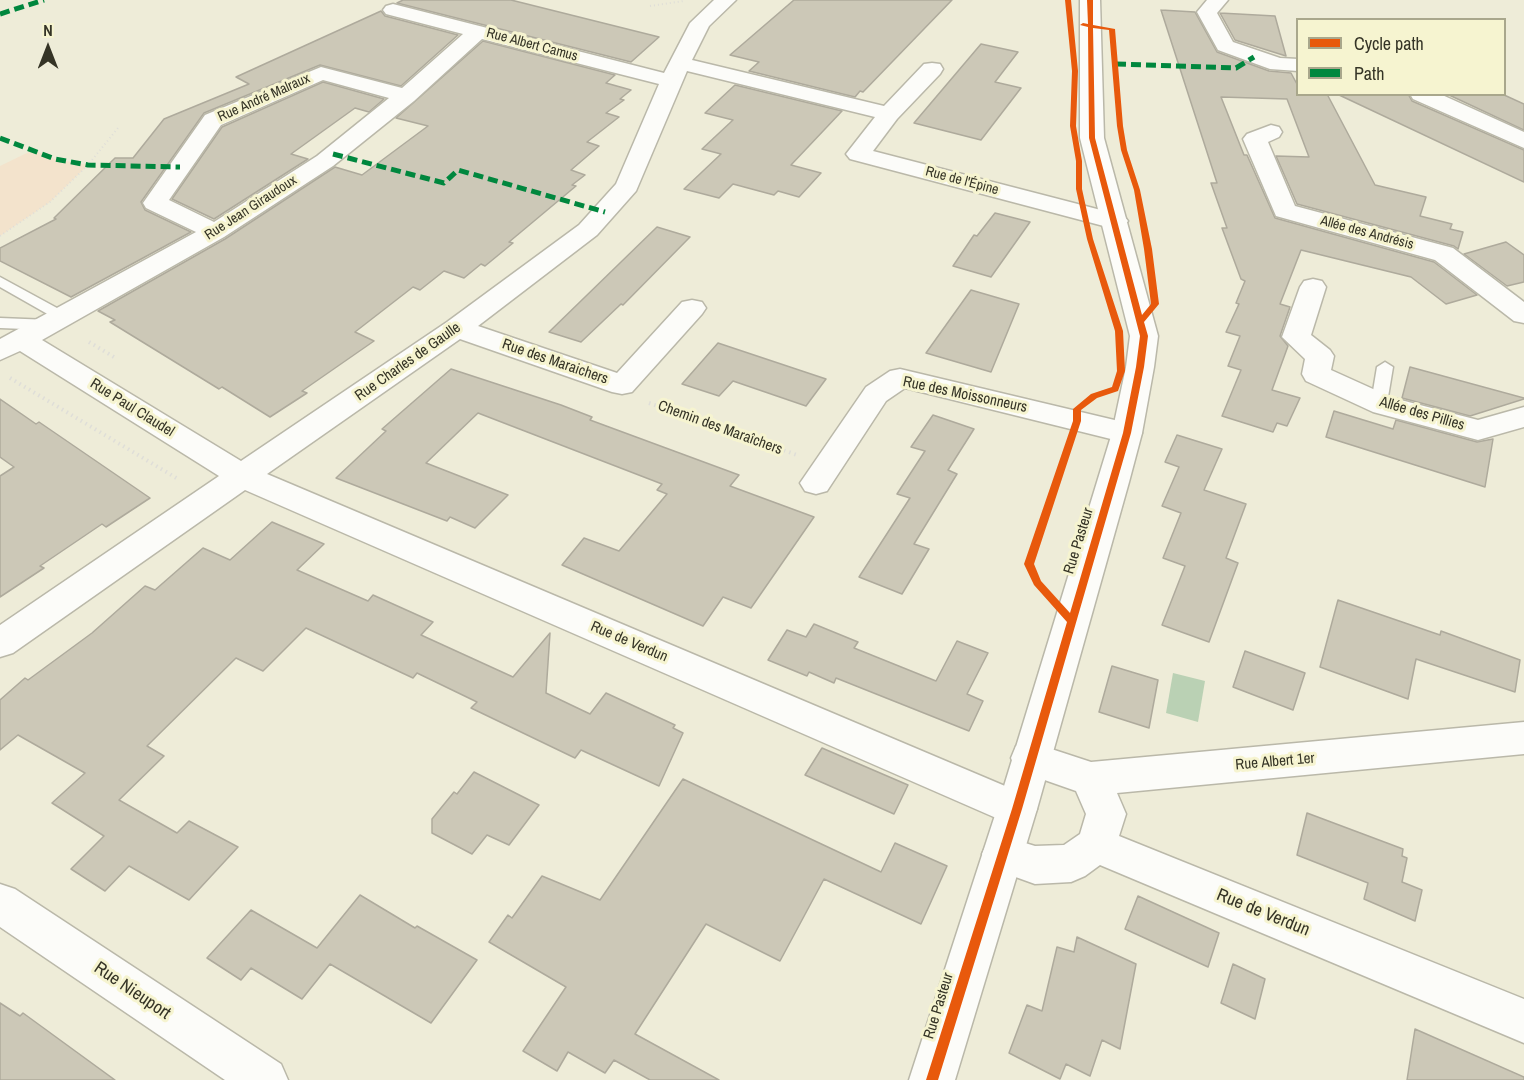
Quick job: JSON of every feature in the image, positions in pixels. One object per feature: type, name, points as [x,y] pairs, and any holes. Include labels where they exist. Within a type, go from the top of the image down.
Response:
[{"type":"street","name":"Rue Charles de Gaulle","points":[[0,643],[457,328],[588,230],[627,186],[676,72],[700,23],[726,0]]},
{"type":"street","name":"Rue Pasteur","points":[[932,1080],[1017,809],[1030,758],[1127,433],[1144,336],[1092,138],[1090,0]]},
{"type":"street","points":[[1218,0],[1207,12],[1225,46],[1278,64],[1296,65]]},
{"type":"street","name":"Rue Albert Camus","points":[[393,10],[479,31],[676,72]]},
{"type":"street","name":"Rue Jean Giraudoux","points":[[8,338],[57,321],[214,232],[325,161],[406,96],[479,31]]},
{"type":"street","name":"Rue de l'Épine","points":[[932,69],[888,114],[858,154],[1115,221]]},
{"type":"street","points":[[676,72],[888,114]]},
{"type":"street","name":"Rue André Malraux","points":[[214,232],[155,203],[213,120],[321,73],[406,96]]},
{"type":"street","points":[[1425,96],[1524,141]]},
{"type":"street","name":"Allée des Andrésis","points":[[1271,132],[1255,139],[1285,211],[1444,254],[1524,315]]},
{"type":"street","name":"Allée des Pillies","points":[[1313,287],[1296,337],[1320,356],[1316,374],[1379,403],[1478,430],[1524,417]]},
{"type":"street","name":"Rue des Maraichers","points":[[457,328],[622,385],[692,308]]},
{"type":"street","name":"Rue Paul Claudel","points":[[8,338],[242,476]]},
{"type":"street","name":"Rue des Moissonneurs","points":[[821,474],[876,393],[900,378],[1127,433]]},
{"type":"street","name":"Rue de Verdun","points":[[242,476],[1017,809]]},
{"type":"street","name":"Rue Albert 1er","points":[[1030,758],[1091,779],[1524,738]]},
{"type":"street","points":[[1002,854],[1035,865],[1071,863],[1096,845],[1106,814],[1091,779]]},
{"type":"street","name":"Rue de Verdun","points":[[1096,845],[1524,1021]]},
{"type":"street","name":"Rue Nieuport","points":[[0,903],[265,1080]]},
{"type":"lane","points":[[0,281],[57,321]]},
{"type":"lane","points":[[1379,403],[1385,367]]},
{"type":"path","points":[[650,6],[689,0]]},
{"type":"path","points":[[0,236],[50,202],[93,159],[118,128]]},
{"type":"path","points":[[0,372],[210,498]]},
{"type":"shaded area","points":[[33,150],[55,159],[88,165],[50,202],[0,236],[0,166]]},
{"type":"shaded area","points":[[1173,673],[1205,681],[1198,722],[1166,713]]},
{"type":"building","points":[[403,0],[511,0],[659,37],[631,62],[397,3]]},
{"type":"building","points":[[794,0],[952,0],[863,92],[860,91],[855,97],[749,71],[759,62],[730,55]]},
{"type":"building","points":[[1161,10],[1195,12],[1217,52],[1269,71],[1291,73],[1296,82],[1296,96],[1328,96],[1375,185],[1426,197],[1420,216],[1452,224],[1450,229],[1463,232],[1458,249],[1454,246],[1297,204],[1276,156],[1309,157],[1287,99],[1221,97],[1244,155],[1247,155],[1275,218],[1434,262],[1477,295],[1446,304],[1411,277],[1301,250],[1280,304],[1290,307],[1280,336],[1288,346],[1272,390],[1300,398],[1287,426],[1277,423],[1273,432],[1222,416],[1241,370],[1228,366],[1240,336],[1226,332],[1239,304],[1236,303],[1245,281],[1241,279],[1222,228],[1227,228],[1211,183],[1217,183]]},
{"type":"building","points":[[381,11],[385,16],[458,35],[401,86],[320,65],[204,113],[141,202],[145,210],[191,232],[71,297],[0,261],[0,248],[56,219],[54,218],[115,158],[133,158],[164,119],[249,84],[236,77]]},
{"type":"building","points":[[1220,13],[1275,16],[1286,56],[1235,40]]},
{"type":"building","points":[[483,41],[615,75],[606,83],[631,90],[620,99],[624,100],[606,113],[619,117],[587,142],[599,146],[571,170],[585,175],[572,185],[576,186],[509,242],[513,243],[485,266],[481,264],[464,278],[444,271],[420,290],[413,287],[355,332],[374,341],[302,391],[307,393],[270,417],[222,387],[219,389],[110,322],[115,320],[98,311],[225,239],[335,167],[362,175],[428,126],[396,118]]},
{"type":"building","points":[[981,44],[1018,52],[995,82],[1021,88],[981,140],[914,123]]},
{"type":"building","points":[[323,82],[384,99],[369,112],[355,108],[291,154],[308,159],[214,219],[172,199],[222,127]]},
{"type":"building","points":[[735,85],[842,111],[791,165],[821,173],[799,197],[778,191],[774,195],[733,184],[719,198],[684,189],[721,154],[702,149],[733,120],[705,113]]},
{"type":"building","points":[[1341,96],[1409,96],[1412,101],[1524,150],[1524,182]]},
{"type":"building","points":[[1451,96],[1506,96],[1524,104],[1524,130]]},
{"type":"building","points":[[995,213],[1030,222],[991,277],[953,266],[974,235],[977,236]]},
{"type":"building","points":[[657,227],[690,237],[623,305],[621,304],[581,342],[549,332]]},
{"type":"building","points":[[1506,242],[1524,255],[1524,282],[1507,286],[1464,254]]},
{"type":"building","points":[[971,290],[1019,304],[991,372],[926,353]]},
{"type":"building","points":[[718,343],[826,379],[806,406],[733,381],[719,396],[682,384]]},
{"type":"building","points":[[1410,367],[1524,399],[1470,416],[1402,398]]},
{"type":"building","points":[[451,369],[561,405],[592,417],[590,420],[739,475],[730,486],[814,517],[751,608],[723,597],[703,626],[562,565],[584,538],[619,551],[667,494],[657,490],[662,484],[478,413],[426,463],[508,495],[475,528],[450,517],[447,521],[336,478],[386,431],[382,429]]},
{"type":"building","points":[[0,399],[36,424],[39,422],[150,498],[106,527],[102,524],[40,566],[44,568],[0,597],[0,476],[14,467],[0,457]]},
{"type":"building","points":[[1334,411],[1393,429],[1396,420],[1477,442],[1493,439],[1485,487],[1326,437]]},
{"type":"building","points":[[933,415],[974,429],[948,470],[957,474],[914,544],[929,549],[902,594],[859,577],[910,498],[897,494],[925,451],[911,447]]},
{"type":"building","points":[[1177,435],[1222,449],[1204,490],[1246,504],[1226,558],[1238,563],[1209,642],[1162,625],[1185,566],[1163,558],[1181,513],[1162,506],[1179,467],[1165,462]]},
{"type":"building","points":[[272,522],[324,544],[297,570],[368,601],[373,595],[433,622],[421,635],[513,677],[550,633],[546,693],[590,714],[606,693],[675,725],[673,728],[683,733],[659,786],[581,750],[575,758],[471,708],[477,702],[417,673],[413,678],[306,628],[263,671],[236,658],[147,746],[164,756],[119,800],[177,833],[189,821],[238,847],[189,900],[129,866],[105,891],[71,869],[104,836],[52,803],[85,773],[18,735],[0,750],[0,700],[25,678],[28,680],[92,633],[145,586],[155,590],[203,548],[230,560]]},
{"type":"building","points":[[1338,600],[1440,635],[1441,631],[1520,660],[1515,692],[1416,659],[1408,699],[1320,667]]},
{"type":"building","points":[[814,624],[858,642],[854,648],[936,681],[957,641],[988,653],[967,694],[983,701],[969,731],[836,678],[834,683],[809,672],[807,676],[768,660],[787,630],[806,637]]},
{"type":"building","points":[[1245,651],[1305,673],[1293,710],[1233,687]]},
{"type":"building","points":[[1112,666],[1158,680],[1149,728],[1099,712]]},
{"type":"building","points":[[822,748],[908,785],[894,814],[805,775]]},
{"type":"building","points":[[474,772],[539,805],[509,845],[487,835],[472,854],[432,833],[432,819],[454,792],[457,794]]},
{"type":"building","points":[[683,779],[881,872],[895,843],[947,866],[921,924],[824,879],[780,961],[706,924],[635,1034],[719,1080],[650,1080],[614,1060],[605,1073],[568,1052],[557,1071],[523,1051],[566,987],[489,942],[508,915],[512,918],[542,876],[600,900]]},
{"type":"building","points":[[1307,813],[1403,849],[1402,856],[1407,858],[1402,882],[1422,890],[1415,921],[1364,899],[1368,883],[1297,855]]},
{"type":"building","points":[[360,895],[415,928],[417,926],[477,960],[431,1023],[330,964],[302,999],[251,968],[241,980],[207,958],[251,910],[317,948]]},
{"type":"building","points":[[1138,896],[1219,933],[1208,967],[1125,929]]},
{"type":"building","points":[[1077,937],[1136,964],[1120,1049],[1102,1040],[1090,1076],[1066,1064],[1060,1079],[1009,1053],[1027,1005],[1042,1011],[1057,947],[1074,952]]},
{"type":"building","points":[[1233,964],[1265,979],[1255,1019],[1221,1003]]},
{"type":"building","points":[[0,1003],[20,1016],[23,1013],[115,1080],[0,1080]]},
{"type":"building","points":[[1415,1029],[1524,1077],[1524,1080],[1407,1080]]},
{"type":"marked path","points":[[0,14],[44,0]]},
{"type":"marked path","points":[[1116,64],[1236,68],[1254,57]]},
{"type":"marked path","points":[[0,138],[55,159],[88,165],[180,167]]},
{"type":"marked path","points":[[333,154],[444,183],[458,170],[605,212]]},
{"type":"cycle path","points":[[1068,0],[1075,71],[1073,126],[1079,161],[1079,189],[1090,239],[1119,331],[1121,371],[1115,389],[1094,396],[1077,409],[1077,421],[1029,564],[1037,583],[1071,620]]},
{"type":"cycle path","points":[[932,1080],[1017,809],[1113,482],[1127,433],[1140,367],[1144,336],[1092,138],[1090,0]]},
{"type":"cycle path","points":[[1083,25],[1112,29],[1120,126],[1124,150],[1137,190],[1155,304],[1140,322]]}]
